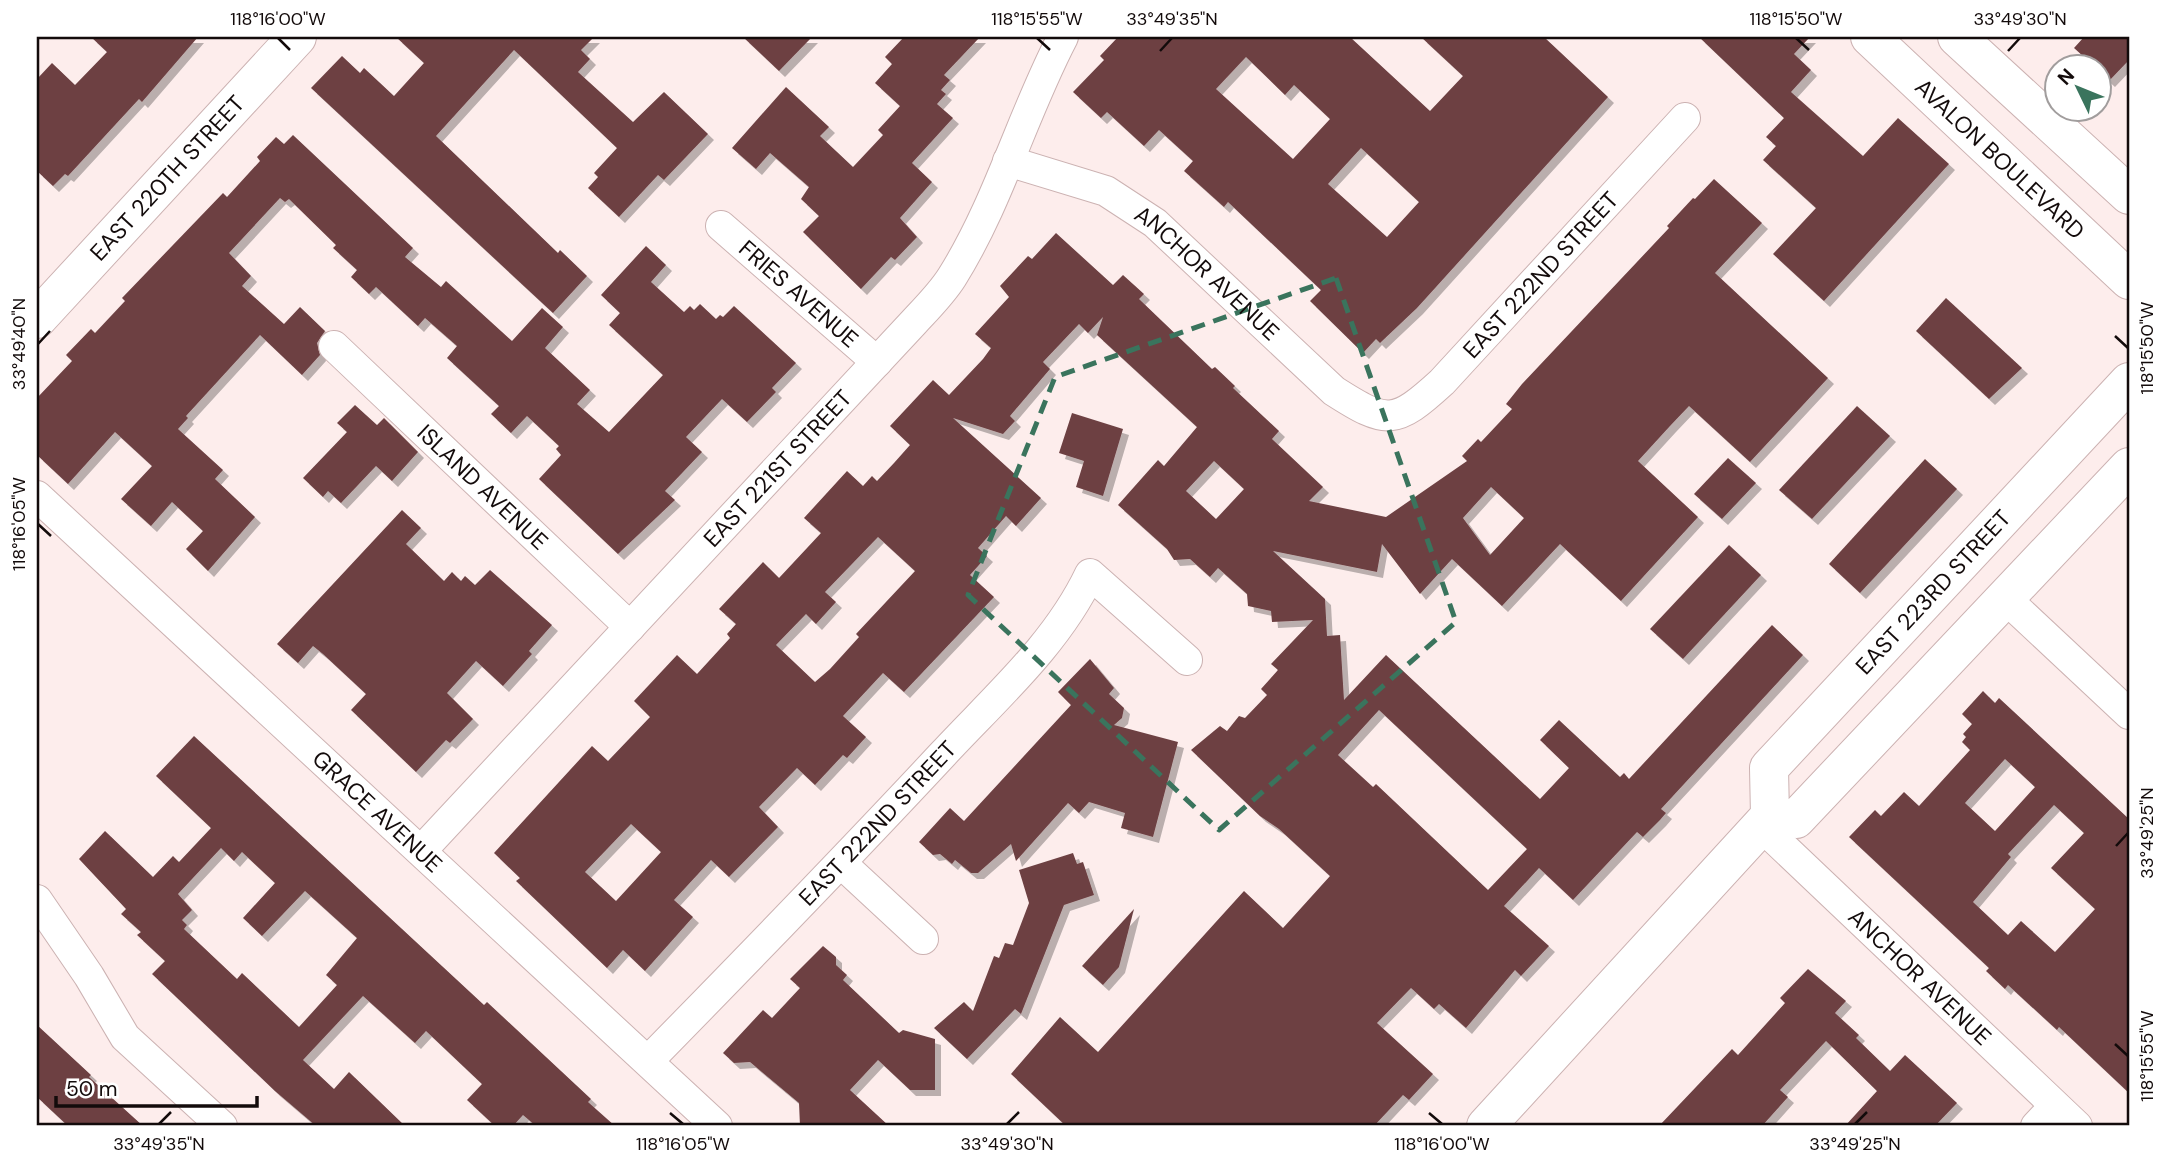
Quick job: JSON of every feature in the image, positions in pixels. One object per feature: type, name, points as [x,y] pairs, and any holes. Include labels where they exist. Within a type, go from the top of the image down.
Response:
[{"type":"main road","name":"EAST 220TH STREET","points":[[37,319],[297,37]]},
{"type":"main road","name":"AVALON BOULEVARD","points":[[1870,37],[2129,280]]},
{"type":"main road","points":[[1957,37],[2129,195]]},
{"type":"main road","name":"EAST 223RD STREET","points":[[1765,821],[1769,768],[2129,382]]},
{"type":"main road","points":[[1486,1126],[1765,821],[1796,819],[2129,467]]},
{"type":"street","name":"EAST 221ST STREET","points":[[421,851],[877,362],[951,278],[981,223],[1037,88],[1063,37]]},
{"type":"street","name":"EAST 222ND STREET","points":[[1387,418],[1414,408],[1442,382],[1685,118]]},
{"type":"street","name":"ANCHOR AVENUE","points":[[1008,161],[1106,191],[1155,223],[1334,391],[1366,412],[1387,418]]},
{"type":"street","name":"FRIES AVENUE","points":[[722,226],[877,362]]},
{"type":"street","name":"ISLAND AVENUE","points":[[334,346],[630,627]]},
{"type":"street","name":"GRACE AVENUE","points":[[37,496],[649,1060],[717,1126]]},
{"type":"street","name":"EAST 222ND STREET","points":[[649,1060],[841,863],[1038,652],[1077,601],[1090,574],[1187,660]]},
{"type":"street","points":[[2006,598],[2129,714]]},
{"type":"street","name":"ANCHOR AVENUE","points":[[1765,821],[2046,1116],[2077,1126]]},
{"type":"street","points":[[841,863],[923,939]]},
{"type":"street","points":[[37,900],[89,976],[125,1037],[222,1126]]},
{"type":"highlighted area","points":[[1336,278],[1456,622],[1219,830],[968,595],[1055,377]]},
{"type":"building","points":[[91,37],[198,37],[142,102],[139,99],[68,176],[65,174],[53,186],[37,171],[37,79],[52,63],[75,85],[107,52]]},
{"type":"building","points":[[396,37],[594,37],[581,50],[590,59],[578,72],[633,122],[664,92],[708,134],[664,180],[658,175],[619,217],[588,188],[598,177],[594,173],[617,148],[514,50],[436,136],[558,253],[560,250],[587,276],[553,313],[311,88],[342,56],[360,73],[364,68],[394,96],[424,63]]},
{"type":"building","points":[[743,37],[812,37],[779,71]]},
{"type":"building","points":[[904,37],[980,37],[944,75],[950,80],[941,90],[946,94],[937,104],[953,118],[912,163],[932,182],[900,218],[917,237],[895,260],[891,257],[861,289],[803,232],[819,216],[801,199],[809,187],[770,153],[756,169],[732,148],[786,87],[829,127],[820,136],[853,167],[883,135],[878,130],[900,106],[875,83],[892,64],[885,57]]},
{"type":"building","points":[[1118,37],[1350,37],[1430,111],[1463,76],[1421,37],[1544,37],[1608,97],[1417,308],[1380,343],[1376,339],[1363,353],[1310,301],[1321,290],[1228,202],[1224,207],[1184,171],[1193,161],[1159,130],[1144,146],[1107,112],[1101,118],[1073,92],[1104,60],[1100,56]],"holes":[[[1246,57],[1285,95],[1294,85],[1330,119],[1293,159],[1216,89]],[[1361,148],[1419,202],[1387,237],[1328,184]]]},
{"type":"building","points":[[1699,37],[1810,37],[1794,54],[1811,70],[1791,92],[1863,156],[1898,118],[1949,164],[1824,301],[1773,254],[1816,208],[1763,160],[1776,146],[1766,137],[1784,118]]},
{"type":"building","points":[[2084,37],[2129,37],[2129,60],[2114,76],[2114,52],[2078,52],[2074,48]]},
{"type":"building","points":[[293,135],[413,248],[405,257],[441,287],[446,281],[512,341],[542,308],[563,327],[545,348],[590,390],[577,404],[609,432],[663,375],[609,325],[620,313],[601,295],[646,246],[666,265],[651,282],[684,312],[690,306],[694,310],[700,304],[716,319],[720,315],[723,317],[734,306],[796,363],[772,388],[776,392],[747,422],[722,399],[686,437],[702,452],[665,491],[675,500],[618,554],[539,479],[561,455],[556,449],[559,446],[527,416],[511,433],[491,414],[499,406],[447,358],[457,346],[425,318],[418,326],[376,287],[369,294],[351,277],[357,270],[333,248],[336,245],[289,199],[285,202],[280,198],[229,253],[251,276],[242,286],[284,324],[300,307],[325,331],[317,343],[320,355],[302,375],[260,335],[186,416],[188,418],[178,429],[223,470],[215,479],[255,517],[208,571],[186,549],[203,531],[172,502],[151,526],[121,499],[152,466],[115,432],[68,484],[37,455],[37,398],[72,361],[66,355],[91,329],[95,333],[125,301],[122,298],[223,193],[227,197],[260,161],[257,157],[276,137],[284,144]]},
{"type":"building","points":[[1714,179],[1762,223],[1715,273],[1828,378],[1750,462],[1689,406],[1670,426],[1638,461],[1698,517],[1621,601],[1560,544],[1502,606],[1452,559],[1420,594],[1382,544],[1377,572],[1273,551],[1325,599],[1327,636],[1340,635],[1344,700],[1386,655],[1540,799],[1569,768],[1540,740],[1559,720],[1620,777],[1624,773],[1629,779],[1772,625],[1803,655],[1661,809],[1666,813],[1660,820],[1643,837],[1637,832],[1573,900],[1539,868],[1504,906],[1549,946],[1521,976],[1515,970],[1466,1028],[1439,1004],[1434,1009],[1411,988],[1377,1023],[1433,1074],[1409,1100],[1403,1095],[1374,1126],[1066,1126],[1011,1074],[1060,1017],[1098,1052],[1244,891],[1283,928],[1330,876],[1279,829],[1260,816],[1191,750],[1220,726],[1227,731],[1239,716],[1245,718],[1267,695],[1261,689],[1278,670],[1271,664],[1313,620],[1272,622],[1271,611],[1248,606],[1247,594],[1218,568],[1210,577],[1190,559],[1174,560],[1167,549],[1118,505],[1158,460],[1164,466],[1197,427],[1097,335],[1103,317],[1088,333],[1079,324],[1043,362],[1050,369],[1010,416],[1015,421],[1003,434],[953,418],[1041,498],[1016,526],[1006,516],[978,548],[987,556],[970,575],[994,597],[904,692],[883,673],[843,716],[866,737],[847,758],[843,755],[815,785],[797,768],[759,807],[778,827],[729,877],[711,860],[674,900],[693,917],[645,971],[623,950],[607,968],[516,881],[520,878],[494,853],[592,746],[608,761],[650,717],[634,701],[677,655],[697,674],[730,638],[727,634],[736,624],[719,609],[763,562],[779,578],[821,533],[804,518],[847,471],[863,486],[872,476],[877,481],[894,463],[910,445],[890,426],[933,380],[949,395],[983,359],[991,348],[975,334],[1009,297],[1000,286],[1028,256],[1032,259],[1056,233],[1113,285],[1123,275],[1144,294],[1139,299],[1212,369],[1215,367],[1235,386],[1233,388],[1279,431],[1272,439],[1323,487],[1309,501],[1386,517],[1467,461],[1462,456],[1478,439],[1481,442],[1512,409],[1506,404],[1522,384],[1669,228],[1667,226],[1693,198]],"holes":[[[1214,461],[1244,489],[1216,519],[1186,491]],[[1491,487],[1524,518],[1490,555],[1463,518]],[[878,537],[915,571],[856,634],[859,637],[815,682],[776,645],[806,614],[816,624],[836,602],[825,592]],[[1379,710],[1527,849],[1488,890],[1376,784],[1373,787],[1338,755]],[[631,824],[661,852],[616,901],[585,872]]]},
{"type":"building","points":[[1946,298],[2022,368],[1989,399],[1916,331]]},
{"type":"building","points":[[355,405],[377,425],[384,418],[418,452],[392,481],[376,466],[341,503],[328,491],[323,497],[303,478],[347,432],[337,423]]},
{"type":"building","points":[[1857,406],[1890,436],[1812,519],[1779,490]]},
{"type":"building","points":[[1072,413],[1123,429],[1103,496],[1076,487],[1084,461],[1059,453]]},
{"type":"building","points":[[1728,458],[1756,483],[1722,519],[1694,494]]},
{"type":"building","points":[[1925,459],[1957,489],[1860,593],[1829,564]]},
{"type":"building","points":[[402,510],[421,528],[406,544],[444,581],[452,572],[461,581],[465,576],[475,585],[490,570],[552,625],[529,651],[532,654],[503,686],[476,661],[447,693],[473,719],[450,743],[446,740],[416,772],[351,710],[366,694],[323,654],[313,646],[298,663],[277,644]]},
{"type":"building","points":[[1729,545],[1761,575],[1683,659],[1650,629]]},
{"type":"building","points":[[1090,659],[1114,688],[1109,694],[1124,708],[1122,718],[1114,725],[1178,742],[1153,837],[1121,828],[1125,813],[1089,802],[1079,813],[1068,803],[1016,861],[1011,844],[978,873],[971,873],[955,860],[952,864],[940,854],[933,855],[919,842],[950,808],[964,821],[1071,705],[1058,692]]},
{"type":"building","points":[[1983,691],[1995,703],[1999,698],[2129,819],[2129,1093],[2059,1027],[2057,1030],[2008,985],[2005,989],[1986,971],[1989,968],[1849,837],[1875,810],[1881,816],[1904,792],[1919,806],[1970,750],[1962,742],[1966,737],[1963,734],[1972,724],[1962,714]],"holes":[[[2005,759],[2035,787],[1995,831],[1965,803]],[[2054,805],[2084,833],[2051,868],[2095,909],[2055,952],[2021,921],[2008,935],[1973,902],[2011,857],[2008,854]]]},
{"type":"building","points":[[194,736],[484,1005],[487,1002],[591,1099],[588,1102],[615,1126],[536,1126],[523,1115],[513,1126],[495,1126],[467,1100],[482,1084],[426,1031],[415,1043],[363,996],[303,1060],[334,1089],[349,1072],[405,1126],[316,1126],[275,1091],[152,974],[165,961],[137,935],[141,932],[121,914],[126,909],[79,859],[105,831],[153,877],[173,856],[179,862],[211,828],[156,776]],"holes":[[[221,848],[234,861],[242,852],[275,883],[243,918],[262,936],[305,891],[357,938],[326,975],[337,985],[299,1027],[242,973],[237,979],[184,929],[187,925],[182,920],[192,910],[178,894]]]},
{"type":"building","points":[[1073,853],[1077,864],[1083,862],[1094,895],[1064,905],[1021,1014],[1015,1009],[967,1059],[934,1028],[964,1002],[973,1011],[994,956],[999,958],[1005,943],[1013,945],[1029,903],[1019,870]]},
{"type":"building","points":[[1134,909],[1119,967],[1103,985],[1082,966]]},
{"type":"building","points":[[823,946],[836,957],[836,965],[847,975],[843,980],[899,1033],[903,1030],[935,1039],[935,1090],[910,1090],[878,1060],[850,1090],[889,1126],[800,1126],[799,1103],[750,1062],[734,1063],[723,1053],[763,1010],[772,1018],[800,988],[790,979]]},
{"type":"building","points":[[1808,969],[1846,1001],[1835,1013],[1859,1035],[1856,1038],[1890,1071],[1905,1055],[1957,1103],[1935,1126],[1845,1126],[1877,1091],[1826,1041],[1780,1090],[1788,1097],[1762,1126],[1659,1126],[1732,1049],[1738,1055],[1785,1003],[1780,998]]},
{"type":"building","points":[[37,1025],[143,1126],[68,1126],[37,1097]]}]
